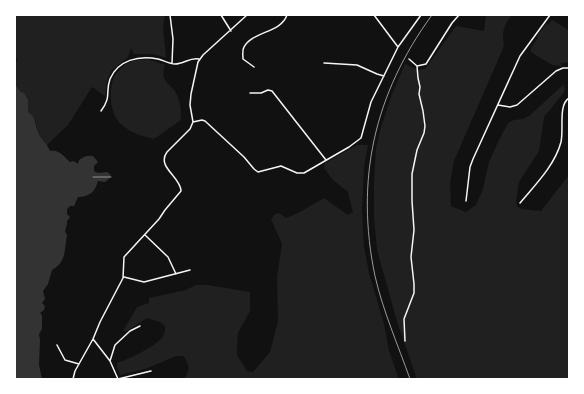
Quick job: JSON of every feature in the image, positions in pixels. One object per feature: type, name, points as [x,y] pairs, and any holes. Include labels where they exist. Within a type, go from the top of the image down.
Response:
[{"type":"street","points":[[170,15],[173,38],[172,63]]},
{"type":"street","points":[[221,15],[231,30]]},
{"type":"street","points":[[73,379],[74,371],[93,339],[100,322],[124,277],[124,257],[160,219],[165,210],[181,193],[181,187],[163,160],[167,152],[190,129],[192,122],[190,100],[199,59],[246,15]]},
{"type":"street","points":[[254,67],[243,59],[242,52],[244,46],[252,39],[282,23],[286,19],[287,15]]},
{"type":"street","points":[[374,15],[398,47]]},
{"type":"street","points":[[192,122],[202,120],[205,121],[258,172],[281,166],[304,173],[349,147],[361,138],[371,102],[398,47],[421,15]]},
{"type":"street","points":[[417,66],[426,64],[452,23],[460,15]]},
{"type":"street","points":[[466,201],[469,174],[473,159],[520,56],[550,15]]},
{"type":"street","points":[[101,111],[107,102],[110,79],[114,72],[126,61],[135,58],[154,58],[181,64],[191,59],[199,59]]},
{"type":"street","points":[[404,341],[404,319],[414,294],[411,256],[414,238],[412,174],[417,150],[424,133],[425,126],[419,94],[420,87],[417,66],[409,59]]},
{"type":"street","points":[[324,63],[357,65],[384,76]]},
{"type":"street","points":[[498,105],[510,107],[517,105],[556,70],[569,68]]},
{"type":"street","points":[[250,92],[261,93],[268,90],[272,91],[326,160]]},
{"type":"street","points":[[520,203],[546,171],[557,153],[561,141],[563,105],[566,99],[569,98]]},
{"type":"street","points":[[144,235],[168,257],[176,274]]},
{"type":"street","points":[[124,277],[144,282],[190,270]]},
{"type":"street","points":[[110,361],[115,345],[130,331],[140,326]]},
{"type":"street","points":[[93,339],[110,361],[118,379],[151,372]]},
{"type":"street","points":[[57,345],[65,360],[79,364]]},
{"type":"path","points":[[93,177],[111,177]]},
{"type":"shaded area","points":[[15,15],[165,15],[163,26],[166,58],[154,54],[134,54],[131,48],[128,57],[111,71],[107,81],[105,96],[92,87],[68,125],[47,145],[38,132],[35,120],[28,112],[28,100],[15,84],[15,64],[17,61],[15,54]]},
{"type":"shaded area","points":[[486,15],[512,15],[504,29],[504,46],[454,161],[450,183],[451,206],[466,212],[476,205],[483,189],[489,162],[508,123],[529,116],[564,84],[565,91],[544,117],[539,151],[519,182],[516,201],[517,206],[521,209],[541,211],[569,175],[569,379],[417,379],[398,325],[377,250],[374,218],[376,148],[392,94],[405,64],[417,70],[425,69],[456,26],[484,31]]},
{"type":"shaded area","points":[[552,20],[569,30],[569,62],[561,63],[561,66],[552,65],[531,52],[531,48],[538,38],[537,36],[546,24],[548,25]]},
{"type":"shaded area","points":[[147,59],[165,65],[164,75],[166,82],[175,91],[181,110],[181,120],[154,139],[136,134],[121,124],[114,114],[111,102],[112,83],[118,72],[128,63],[136,60]]},
{"type":"shaded area","points":[[15,84],[21,92],[24,93],[28,100],[28,112],[34,119],[38,132],[50,151],[59,152],[70,162],[74,161],[78,164],[79,160],[88,156],[93,156],[98,162],[94,166],[94,171],[98,173],[107,172],[111,177],[105,182],[98,181],[91,193],[78,197],[74,206],[70,206],[67,209],[67,214],[70,217],[67,221],[65,231],[67,235],[63,259],[57,267],[52,270],[48,284],[43,291],[45,299],[42,303],[45,306],[44,310],[40,313],[42,315],[42,329],[39,334],[39,365],[42,379],[15,379]]},
{"type":"shaded area","points":[[357,145],[368,145],[364,167],[362,210],[364,246],[369,273],[384,324],[389,351],[399,379],[184,379],[188,368],[187,362],[183,356],[176,356],[148,368],[120,375],[117,363],[135,356],[156,344],[165,332],[165,326],[160,322],[147,318],[127,331],[123,331],[137,307],[149,303],[149,298],[186,290],[196,285],[208,285],[250,292],[250,311],[238,333],[237,355],[247,371],[253,372],[270,352],[278,321],[277,277],[282,244],[271,219],[275,214],[279,213],[286,218],[324,198],[348,215],[353,212],[348,192],[333,180],[324,168],[325,163]]},
{"type":"railway","points":[[410,379],[386,315],[375,276],[369,240],[367,206],[369,172],[374,139],[383,107],[396,76],[412,45],[432,15]]}]
